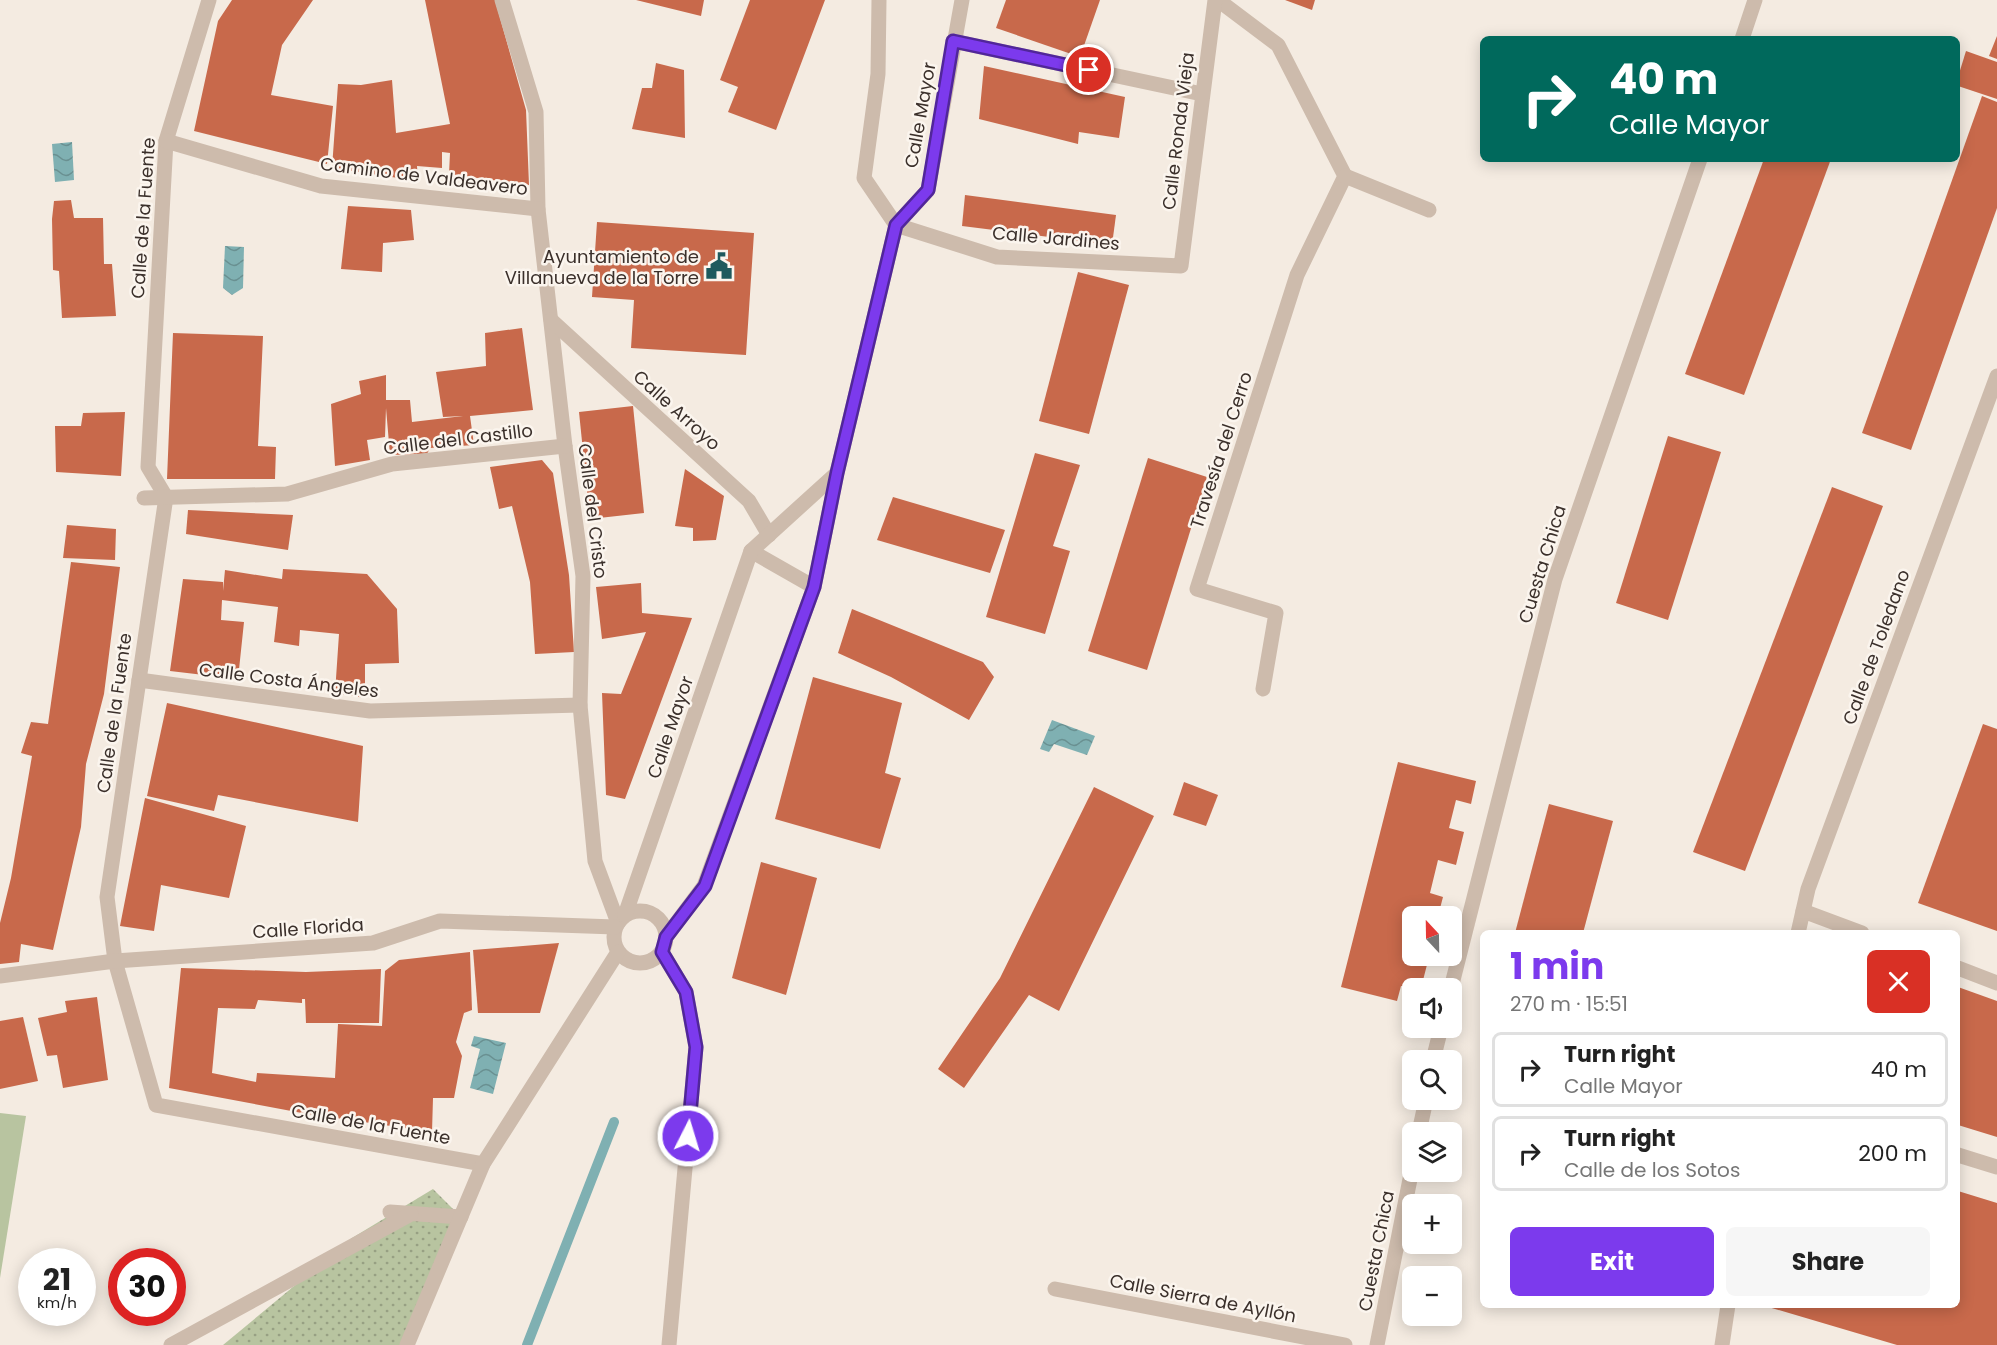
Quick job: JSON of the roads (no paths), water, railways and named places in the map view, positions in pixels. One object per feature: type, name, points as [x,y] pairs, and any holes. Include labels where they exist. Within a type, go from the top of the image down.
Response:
[{"type":"street","name":"Calle de la Fuente","points":[[209,0],[166,141],[148,467],[166,497],[107,897],[115,960],[156,1105],[483,1164]]},
{"type":"street","name":"Calle del Cristo","points":[[502,0],[536,112],[538,208],[565,446],[584,576],[580,705],[595,861],[619,922]]},
{"type":"street","points":[[879,0],[878,74],[864,178],[896,225]]},
{"type":"street","name":"Calle Mayor","points":[[664,944],[705,886],[814,587],[837,473],[896,225],[928,190],[962,0]]},
{"type":"street","points":[[1216,0],[1278,45],[1345,176],[1429,210]]},
{"type":"street","name":"Calle Ronda Vieja","points":[[1181,266],[1216,0]]},
{"type":"street","points":[[1743,36],[1755,0]]},
{"type":"street","points":[[953,41],[1202,94]]},
{"type":"street","name":"Camino de Valdeavero","points":[[166,141],[321,186],[538,208]]},
{"type":"street","name":"Cuesta Chica","points":[[1453,978],[1555,579],[1699,162]]},
{"type":"street","name":"Travesía del Cerro","points":[[1263,689],[1276,613],[1197,589],[1297,275],[1345,176]]},
{"type":"street","name":"Calle Jardines","points":[[896,225],[997,257],[1181,266]]},
{"type":"street","name":"Calle Arroyo","points":[[551,320],[749,501],[769,535]]},
{"type":"street","name":"Calle de Toledano","points":[[1799,930],[1808,889],[1997,376]]},
{"type":"street","name":"Calle del Castillo","points":[[144,498],[287,494],[392,464],[565,446]]},
{"type":"street","points":[[814,587],[751,550],[837,473]]},
{"type":"street","name":"Calle Mayor","points":[[619,922],[751,550]]},
{"type":"street","name":"Calle Costa Ángeles","points":[[139,680],[370,711],[580,705]]},
{"type":"street","points":[[664,944],[655,959],[640,964],[630,962],[618,952],[613,938],[619,922],[639,911],[654,915],[664,926],[664,944],[686,992],[696,1047],[669,1345]]},
{"type":"street","points":[[1803,911],[1854,930]]},
{"type":"street","name":"Calle Florida","points":[[0,976],[115,960],[374,943],[440,921],[619,922]]},
{"type":"street","points":[[407,1345],[483,1164],[618,952]]},
{"type":"street","points":[[1960,969],[1997,983]]},
{"type":"street","points":[[1960,1156],[1997,1167]]},
{"type":"street","name":"Cuesta Chica","points":[[1377,1345],[1409,1182]]},
{"type":"street","points":[[390,1212],[461,1217]]},
{"type":"street","points":[[171,1345],[411,1214]]},
{"type":"street","name":"Calle Sierra de Ayllón","points":[[1055,1288],[1345,1345]]},
{"type":"street","points":[[1722,1345],[1728,1308]]},
{"type":"water","points":[[72,142],[74,180],[55,182],[52,144]]},
{"type":"water","points":[[225,246],[244,247],[243,288],[232,295],[223,288]]},
{"type":"water","points":[[1052,720],[1095,736],[1087,755],[1054,744],[1049,752],[1040,749]]},
{"type":"water","points":[[474,1036],[506,1043],[493,1094],[470,1088],[480,1049],[471,1046]]},
{"type":"waterway","points":[[527,1345],[614,1122]]},
{"type":"place","name":"Ayuntamiento de Villanueva de la Torre","points":[[719,266]]}]
